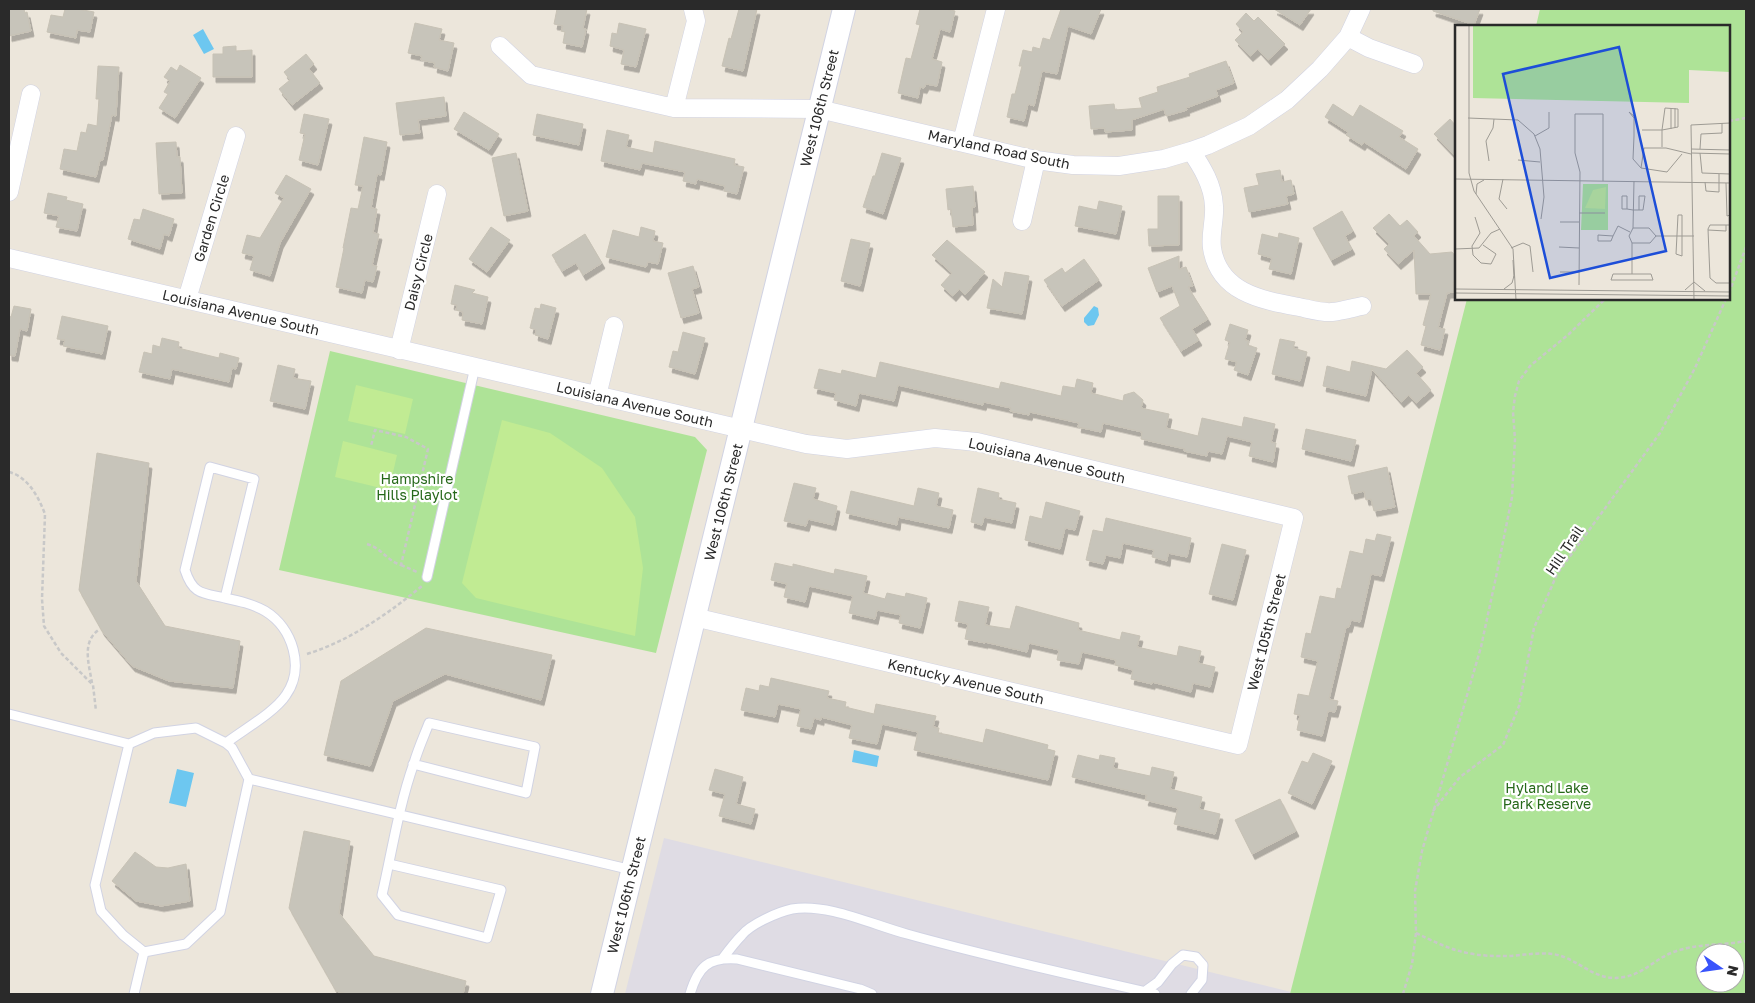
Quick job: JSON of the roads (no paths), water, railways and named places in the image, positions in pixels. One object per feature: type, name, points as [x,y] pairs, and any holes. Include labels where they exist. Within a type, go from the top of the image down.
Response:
[{"type":"street","points":[[674,108],[696,21],[693,9]]},
{"type":"street","name":"West 106th Street","points":[[602,994],[844,9]]},
{"type":"street","points":[[962,142],[996,9]]},
{"type":"street","name":"Maryland Road South","points":[[500,46],[531,75],[674,108],[819,109],[1036,160],[1073,165],[1119,166],[1164,159],[1191,151],[1249,126],[1287,100],[1320,69],[1348,37],[1361,9]]},
{"type":"street","points":[[1348,37],[1369,48],[1414,64]]},
{"type":"street","points":[[9,192],[31,94]]},
{"type":"street","name":"Garden Circle","points":[[187,299],[236,136]]},
{"type":"street","points":[[1191,151],[1203,168],[1211,187],[1214,206],[1212,247],[1217,266],[1229,281],[1244,294],[1263,301],[1330,312],[1362,306]]},
{"type":"street","points":[[1022,221],[1036,160]]},
{"type":"street","name":"Daisy Circle","points":[[399,350],[437,194]]},
{"type":"street","name":"Louisiana Avenue South","points":[[9,258],[806,444],[847,449],[935,438],[977,442],[1294,518]]},
{"type":"street","points":[[597,396],[614,326]]},
{"type":"street","name":"West 105th Street","points":[[1238,745],[1294,518]]},
{"type":"street","name":"Kentucky Avenue South","points":[[694,617],[1238,745]]},
{"type":"lane","points":[[427,577],[476,367]]},
{"type":"lane","points":[[225,598],[254,478],[210,467],[185,570],[189,583],[199,592],[256,606],[268,612],[279,622],[290,638],[296,658],[294,676],[287,694],[276,706],[226,743]]},
{"type":"lane","points":[[9,714],[129,744],[154,734],[196,728],[232,748],[250,779],[220,912],[186,944],[144,952],[123,935],[101,911],[95,885],[129,744]]},
{"type":"lane","points":[[389,864],[502,890],[487,938],[398,915],[382,895],[400,815],[414,764],[429,723],[535,747],[526,793],[414,764]]},
{"type":"lane","points":[[250,779],[632,870]]},
{"type":"lane","points":[[722,958],[743,933],[768,917],[792,909],[813,909],[835,912],[907,934],[1155,994]]},
{"type":"lane","points":[[134,994],[144,952]]},
{"type":"lane","points":[[1144,992],[1158,982],[1178,958],[1189,955],[1196,957],[1203,965],[1202,980],[1191,994]]},
{"type":"lane","points":[[690,994],[700,969],[710,962],[722,958],[737,959],[860,988],[872,994]]},
{"type":"water","points":[[203,29],[214,49],[204,54],[193,35]]},
{"type":"water","points":[[1094,306],[1098,308],[1099,315],[1094,325],[1088,326],[1084,322],[1084,318]]},
{"type":"water","points":[[854,750],[879,756],[877,767],[852,762]]},
{"type":"water","points":[[177,769],[194,773],[186,807],[169,803]]},
{"type":"park label","name":"Hampshire Hills Playlot","points":[[417,486]]},
{"type":"park label","name":"Hyland Lake Park Reserve","points":[[1547,796]]}]
